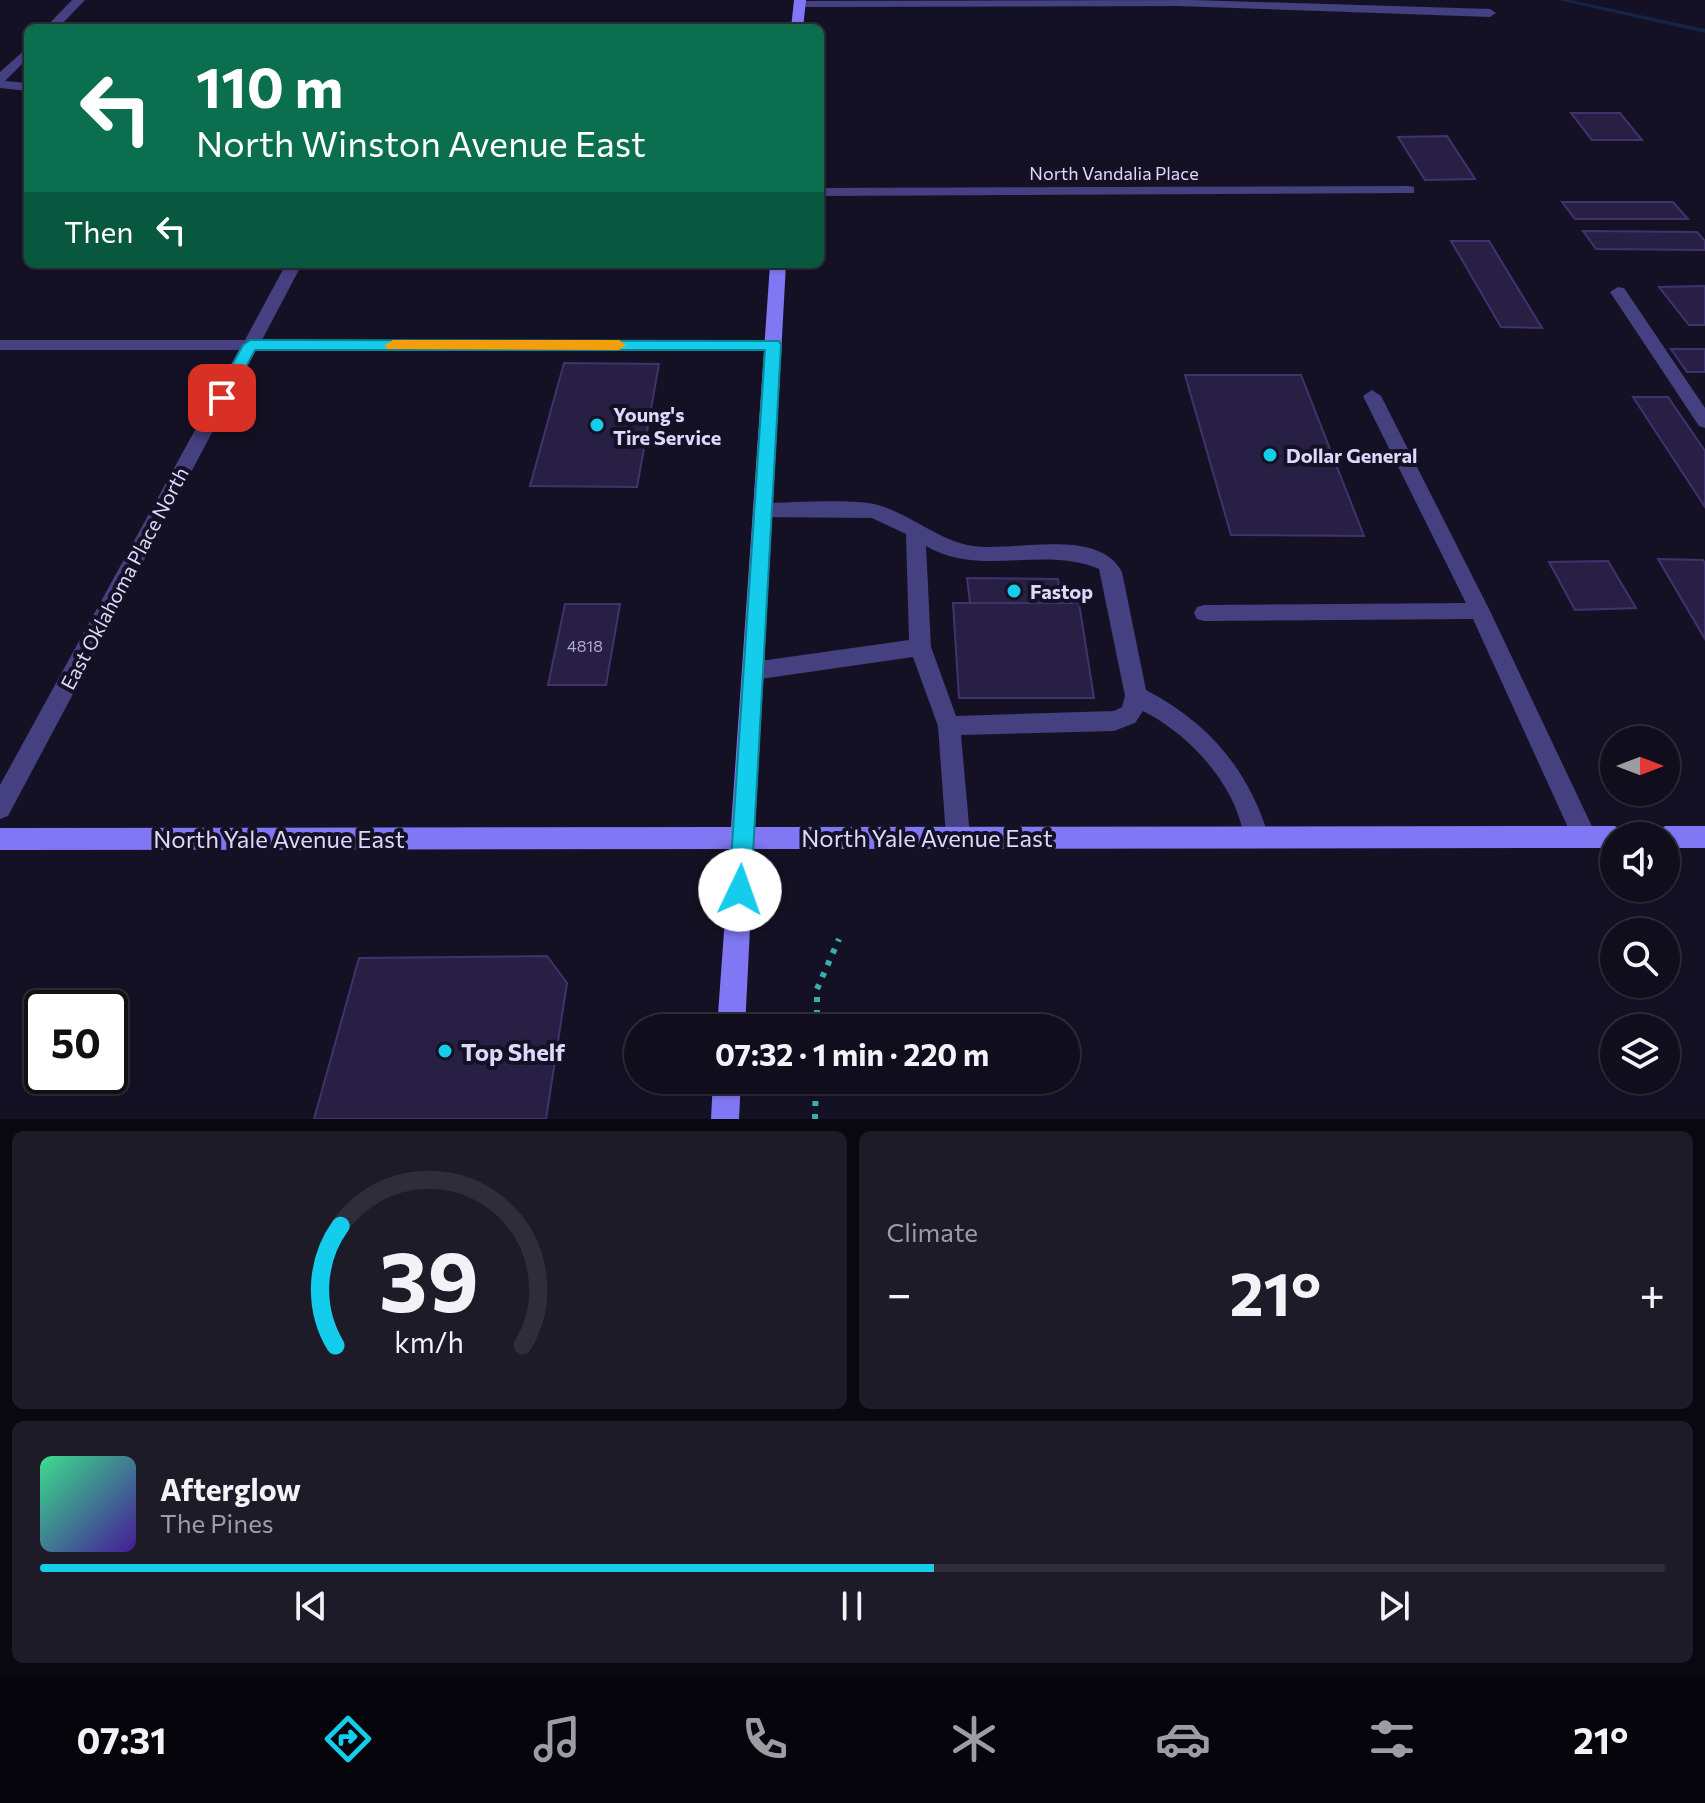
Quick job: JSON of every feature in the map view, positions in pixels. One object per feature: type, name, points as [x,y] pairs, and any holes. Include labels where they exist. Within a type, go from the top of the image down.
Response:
[{"type":"main road","points":[[797,24],[800,2]]},
{"type":"main road","points":[[732,1014],[778,268]]},
{"type":"main road","name":"North Yale Avenue East","points":[[0,839],[1600,837]]},
{"type":"main road","points":[[1680,837],[1705,837]]},
{"type":"main road","points":[[725,1119],[726,1094]]},
{"type":"street","points":[[55,24],[79,0]]},
{"type":"street","points":[[800,2],[1177,3],[1490,13]]},
{"type":"street","points":[[0,82],[24,55]]},
{"type":"street","points":[[0,82],[24,86]]},
{"type":"street","name":"North Vandalia Place","points":[[824,192],[1409,190]]},
{"type":"street","name":"East Oklahoma Place North","points":[[0,808],[292,268]]},
{"type":"street","points":[[1618,292],[1705,422]]},
{"type":"street","points":[[0,345],[773,345]]},
{"type":"street","points":[[1372,396],[1480,611],[1585,837]]},
{"type":"street","points":[[762,510],[873,511],[897,519],[942,546],[974,554],[1083,553],[1106,563],[1112,572],[1136,696],[1135,708],[1128,717],[1114,721],[949,726]]},
{"type":"street","points":[[916,532],[920,647],[949,726],[958,836]]},
{"type":"street","points":[[1204,613],[1480,611]]},
{"type":"street","points":[[753,671],[920,647]]},
{"type":"street","points":[[1136,696],[1183,723],[1228,768],[1251,811],[1257,837]]},
{"type":"path","points":[[817,1014],[817,989],[839,939]]},
{"type":"path","points":[[815,1119],[816,1094]]},
{"type":"building","points":[[1571,113],[1620,113],[1642,140],[1592,140]]},
{"type":"building","points":[[1447,136],[1475,179],[1425,180],[1398,137]]},
{"type":"building","points":[[1562,202],[1673,202],[1688,219],[1575,219]]},
{"type":"building","points":[[1583,231],[1697,232],[1705,241],[1705,250],[1596,249]]},
{"type":"building","points":[[1451,241],[1489,241],[1542,328],[1501,327]]},
{"type":"building","points":[[1705,286],[1705,325],[1689,325],[1659,287]]},
{"type":"building","points":[[1671,349],[1705,349],[1705,372],[1687,372]]},
{"type":"building","name":"Young's Tire Service","points":[[564,363],[659,364],[637,487],[530,486]]},
{"type":"building","name":"Dollar General","points":[[1185,375],[1301,375],[1364,536],[1231,535]]},
{"type":"building","points":[[1633,397],[1668,397],[1705,451],[1705,507]]},
{"type":"building","points":[[1658,559],[1703,560],[1705,563],[1705,639]]},
{"type":"building","points":[[1608,561],[1636,608],[1575,610],[1549,562]]},
{"type":"building","name":"Fastop","points":[[967,578],[1058,579],[1061,603],[970,603]]},
{"type":"building","points":[[953,603],[1079,603],[1094,698],[959,698]]},
{"type":"building","points":[[565,604],[620,604],[606,685],[548,685]]},
{"type":"building","name":"Top Shelf","points":[[547,956],[567,983],[546,1119],[314,1119],[359,958]]},
{"type":"waterway","points":[[1561,0],[1705,31]]},
{"type":"slow traffic","points":[[393,345],[619,345]]},
{"type":"place","name":"Young's Tire Service","points":[[597,425]]},
{"type":"place","name":"Dollar General","points":[[1270,455]]},
{"type":"place","name":"Fastop","points":[[1014,591]]},
{"type":"place","name":"Top Shelf","points":[[445,1051]]},
{"type":"route","points":[[222,398],[250,345],[773,345],[740,890]]}]
